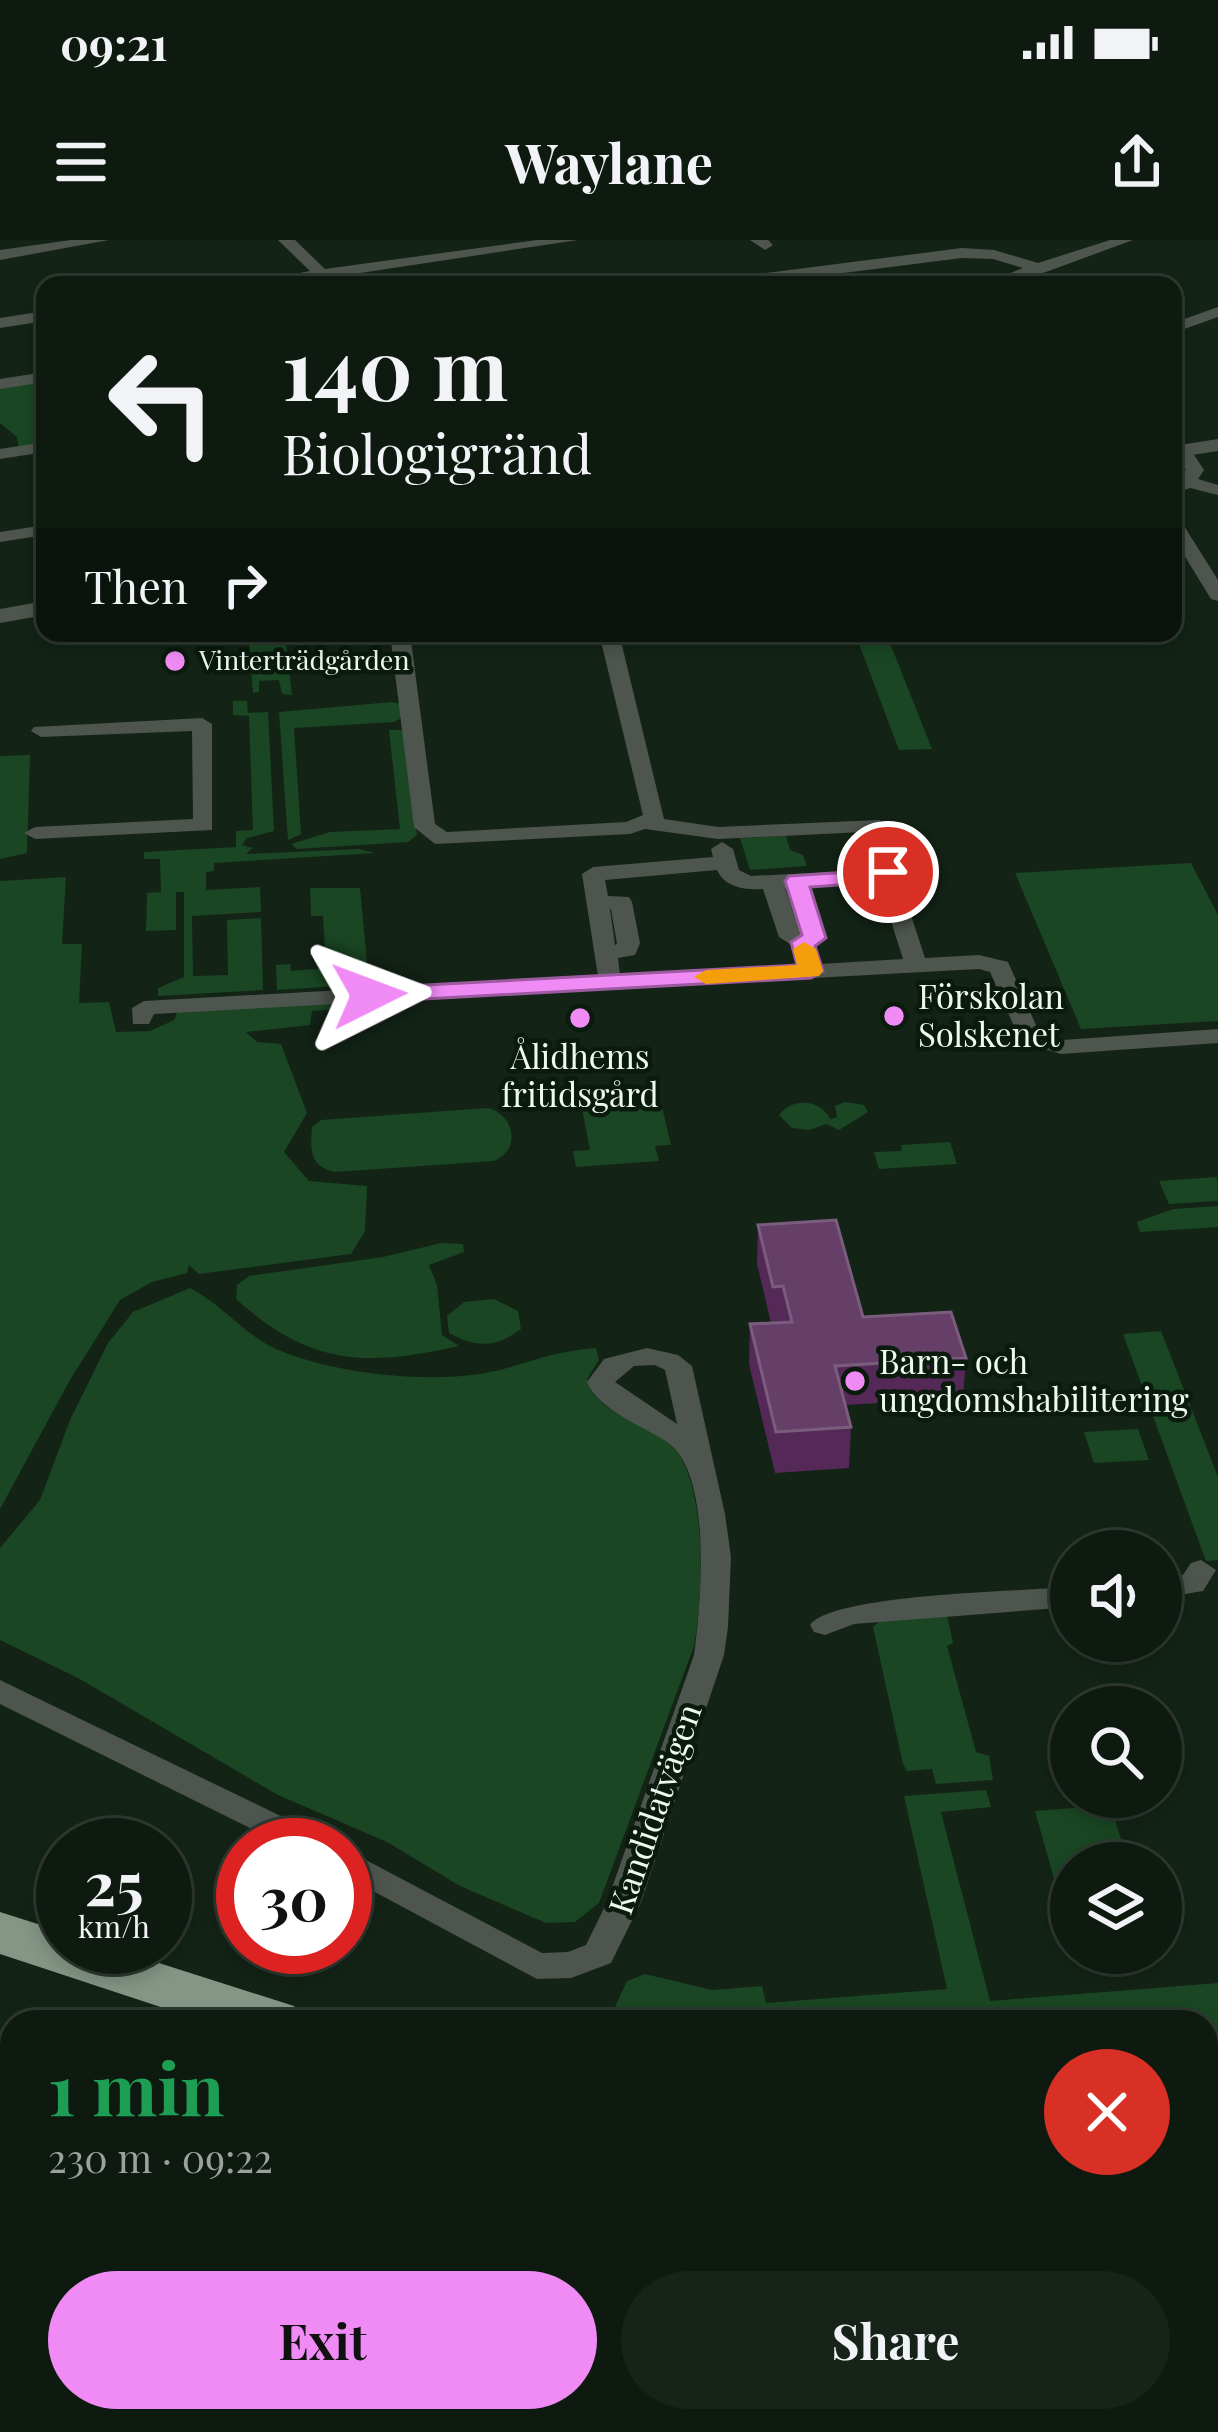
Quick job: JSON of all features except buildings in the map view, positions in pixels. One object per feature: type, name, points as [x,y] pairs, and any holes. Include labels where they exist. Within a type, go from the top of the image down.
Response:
[{"type":"highway","points":[[0,1933],[237,2010]]},
{"type":"highway","points":[[0,1955],[167,2010]]},
{"type":"street","points":[[0,255],[101,240]]},
{"type":"street","points":[[286,240],[324,276]]},
{"type":"street","points":[[346,276],[570,240]]},
{"type":"street","points":[[1017,276],[1125,240]]},
{"type":"street","points":[[782,276],[962,253],[994,255],[1041,269]]},
{"type":"street","points":[[1182,325],[1218,312]]},
{"type":"street","points":[[0,322],[36,317]]},
{"type":"street","points":[[0,384],[36,378]]},
{"type":"street","points":[[1182,451],[1218,446]]},
{"type":"street","points":[[0,454],[36,448]]},
{"type":"street","points":[[1182,455],[1195,465],[1182,482]]},
{"type":"street","points":[[1182,485],[1218,490]]},
{"type":"street","points":[[0,537],[36,531]]},
{"type":"street","points":[[1182,537],[1218,595]]},
{"type":"street","points":[[0,616],[36,610]]},
{"type":"street","points":[[401,642],[427,832],[443,839],[649,824],[718,833],[872,825],[916,965]]},
{"type":"street","points":[[612,642],[654,812],[649,824]]},
{"type":"street","points":[[140,813],[35,826],[204,825],[202,724],[41,740],[141,742]]},
{"type":"street","points":[[718,833],[726,863],[738,881],[885,876]]},
{"type":"street","points":[[610,982],[604,953],[627,950],[629,943],[621,902],[596,903],[590,879],[601,871],[726,863]]},
{"type":"street","points":[[784,882],[790,937],[802,942],[811,971]]},
{"type":"street","points":[[141,1019],[144,1008],[979,962],[1000,967],[1029,1036],[1037,1042],[1061,1047],[1218,1036]]},
{"type":"street","name":"Kandidatvägen","points":[[372,1876],[537,1966],[571,1965],[599,1954],[624,1902],[709,1655],[716,1557],[697,1454]]},
{"type":"street","points":[[1182,1585],[1192,1584],[1201,1570]]},
{"type":"street","points":[[825,1625],[849,1614],[1050,1600]]},
{"type":"street","points":[[0,1691],[257,1818]]},
{"type":"green space","points":[[36,378],[36,448],[19,451],[17,437],[0,423],[0,384]]},
{"type":"green space","points":[[249,642],[286,642],[292,695],[282,694],[279,680],[259,681],[259,692],[253,693]]},
{"type":"green space","points":[[858,642],[890,642],[932,749],[899,750]]},
{"type":"green space","points":[[233,701],[247,701],[248,713],[268,712],[274,831],[247,838],[242,845],[253,848],[246,854],[359,849],[375,853],[214,863],[214,871],[206,872],[206,890],[260,887],[261,912],[192,916],[193,976],[228,975],[227,920],[261,918],[263,990],[158,996],[158,988],[184,977],[184,892],[176,892],[176,930],[146,931],[147,893],[161,892],[160,859],[144,859],[144,852],[236,847],[236,831],[253,830],[249,716],[233,715]]},
{"type":"green space","points":[[401,704],[404,716],[395,722],[294,728],[301,834],[288,840],[279,712]]},
{"type":"green space","points":[[389,730],[404,730],[417,835],[408,842],[297,849],[291,844],[330,832],[400,829]]},
{"type":"green space","points":[[30,755],[27,853],[0,859],[0,756]]},
{"type":"green space","points":[[786,836],[790,850],[803,855],[807,866],[750,870],[740,838]]},
{"type":"green space","points":[[1191,863],[1218,915],[1218,1021],[1081,1029],[1015,873]]},
{"type":"green space","points":[[66,877],[62,944],[82,944],[79,1003],[109,1002],[116,1032],[150,1031],[174,1020],[180,1006],[341,997],[342,1009],[312,1011],[310,1025],[246,1032],[257,1042],[281,1044],[307,1113],[284,1152],[309,1181],[367,1186],[365,1231],[351,1254],[199,1274],[189,1265],[187,1273],[152,1282],[120,1300],[0,1509],[0,881]]},
{"type":"green space","points":[[310,888],[360,888],[369,984],[277,990],[276,965],[290,964],[291,971],[326,968],[323,916],[311,916]]},
{"type":"green space","points":[[660,1099],[671,1145],[655,1146],[659,1161],[576,1167],[573,1151],[590,1150],[581,1104]]},
{"type":"green space","points":[[845,1102],[864,1105],[868,1112],[839,1130],[826,1124],[810,1130],[792,1128],[779,1115],[791,1105],[806,1103],[820,1107],[830,1119],[837,1117],[835,1106]]},
{"type":"green space","points":[[488,1108],[504,1118],[511,1133],[508,1149],[494,1161],[334,1172],[320,1166],[313,1156],[312,1127],[321,1120]]},
{"type":"green space","points":[[950,1142],[957,1164],[879,1169],[874,1152],[902,1151],[901,1145]]},
{"type":"green space","points":[[1217,1177],[1218,1201],[1169,1204],[1159,1181]]},
{"type":"green space","points":[[1218,1206],[1218,1227],[1140,1232],[1137,1222],[1173,1209]]},
{"type":"green space","points":[[441,1243],[463,1244],[464,1252],[429,1265],[437,1285],[442,1335],[459,1346],[395,1357],[340,1356],[289,1338],[236,1299],[237,1285],[249,1276],[383,1257]]},
{"type":"green space","points":[[190,1288],[272,1347],[325,1365],[388,1375],[481,1374],[596,1348],[599,1360],[587,1379],[592,1392],[611,1410],[672,1446],[684,1463],[697,1513],[699,1600],[694,1646],[599,1903],[575,1922],[546,1923],[460,1886],[372,1836],[372,1818],[331,1818],[278,1795],[78,1678],[0,1640],[0,1548],[40,1500],[70,1420],[108,1343],[133,1312]]},
{"type":"green space","points":[[494,1299],[518,1311],[521,1329],[485,1344],[449,1333],[447,1316],[464,1302]]},
{"type":"green space","points":[[1161,1331],[1218,1477],[1218,1560],[1206,1561],[1123,1334]]},
{"type":"green space","points":[[1138,1429],[1149,1460],[1094,1463],[1084,1432]]},
{"type":"green space","points":[[946,1611],[953,1643],[947,1646],[976,1752],[989,1756],[993,1780],[936,1784],[932,1769],[907,1771],[903,1764],[873,1627],[881,1620]]},
{"type":"green space","points":[[986,1790],[991,1807],[941,1812],[990,2001],[1218,1983],[1218,2010],[614,2010],[627,1981],[645,1974],[712,1990],[762,1986],[766,2003],[947,1989],[904,1796]]},
{"type":"green space","points":[[1050,1810],[1050,1818],[1114,1818],[1122,1842],[1050,1842],[1050,1864],[1035,1811]]},
{"type":"slow traffic","points":[[706,977],[811,971],[804,949]]},
{"type":"place","name":"Vinterträdgården","points":[[175,661]]},
{"type":"place","name":"Förskolan Solskenet","points":[[894,1016]]},
{"type":"place","name":"Ålidhems fritidsgård","points":[[580,1018]]},
{"type":"place","name":"Barn- och ungdomshabilitering","points":[[855,1381]]},
{"type":"route","points":[[369,995],[811,971],[802,942],[814,938],[796,881],[885,876],[888,872]]}]
